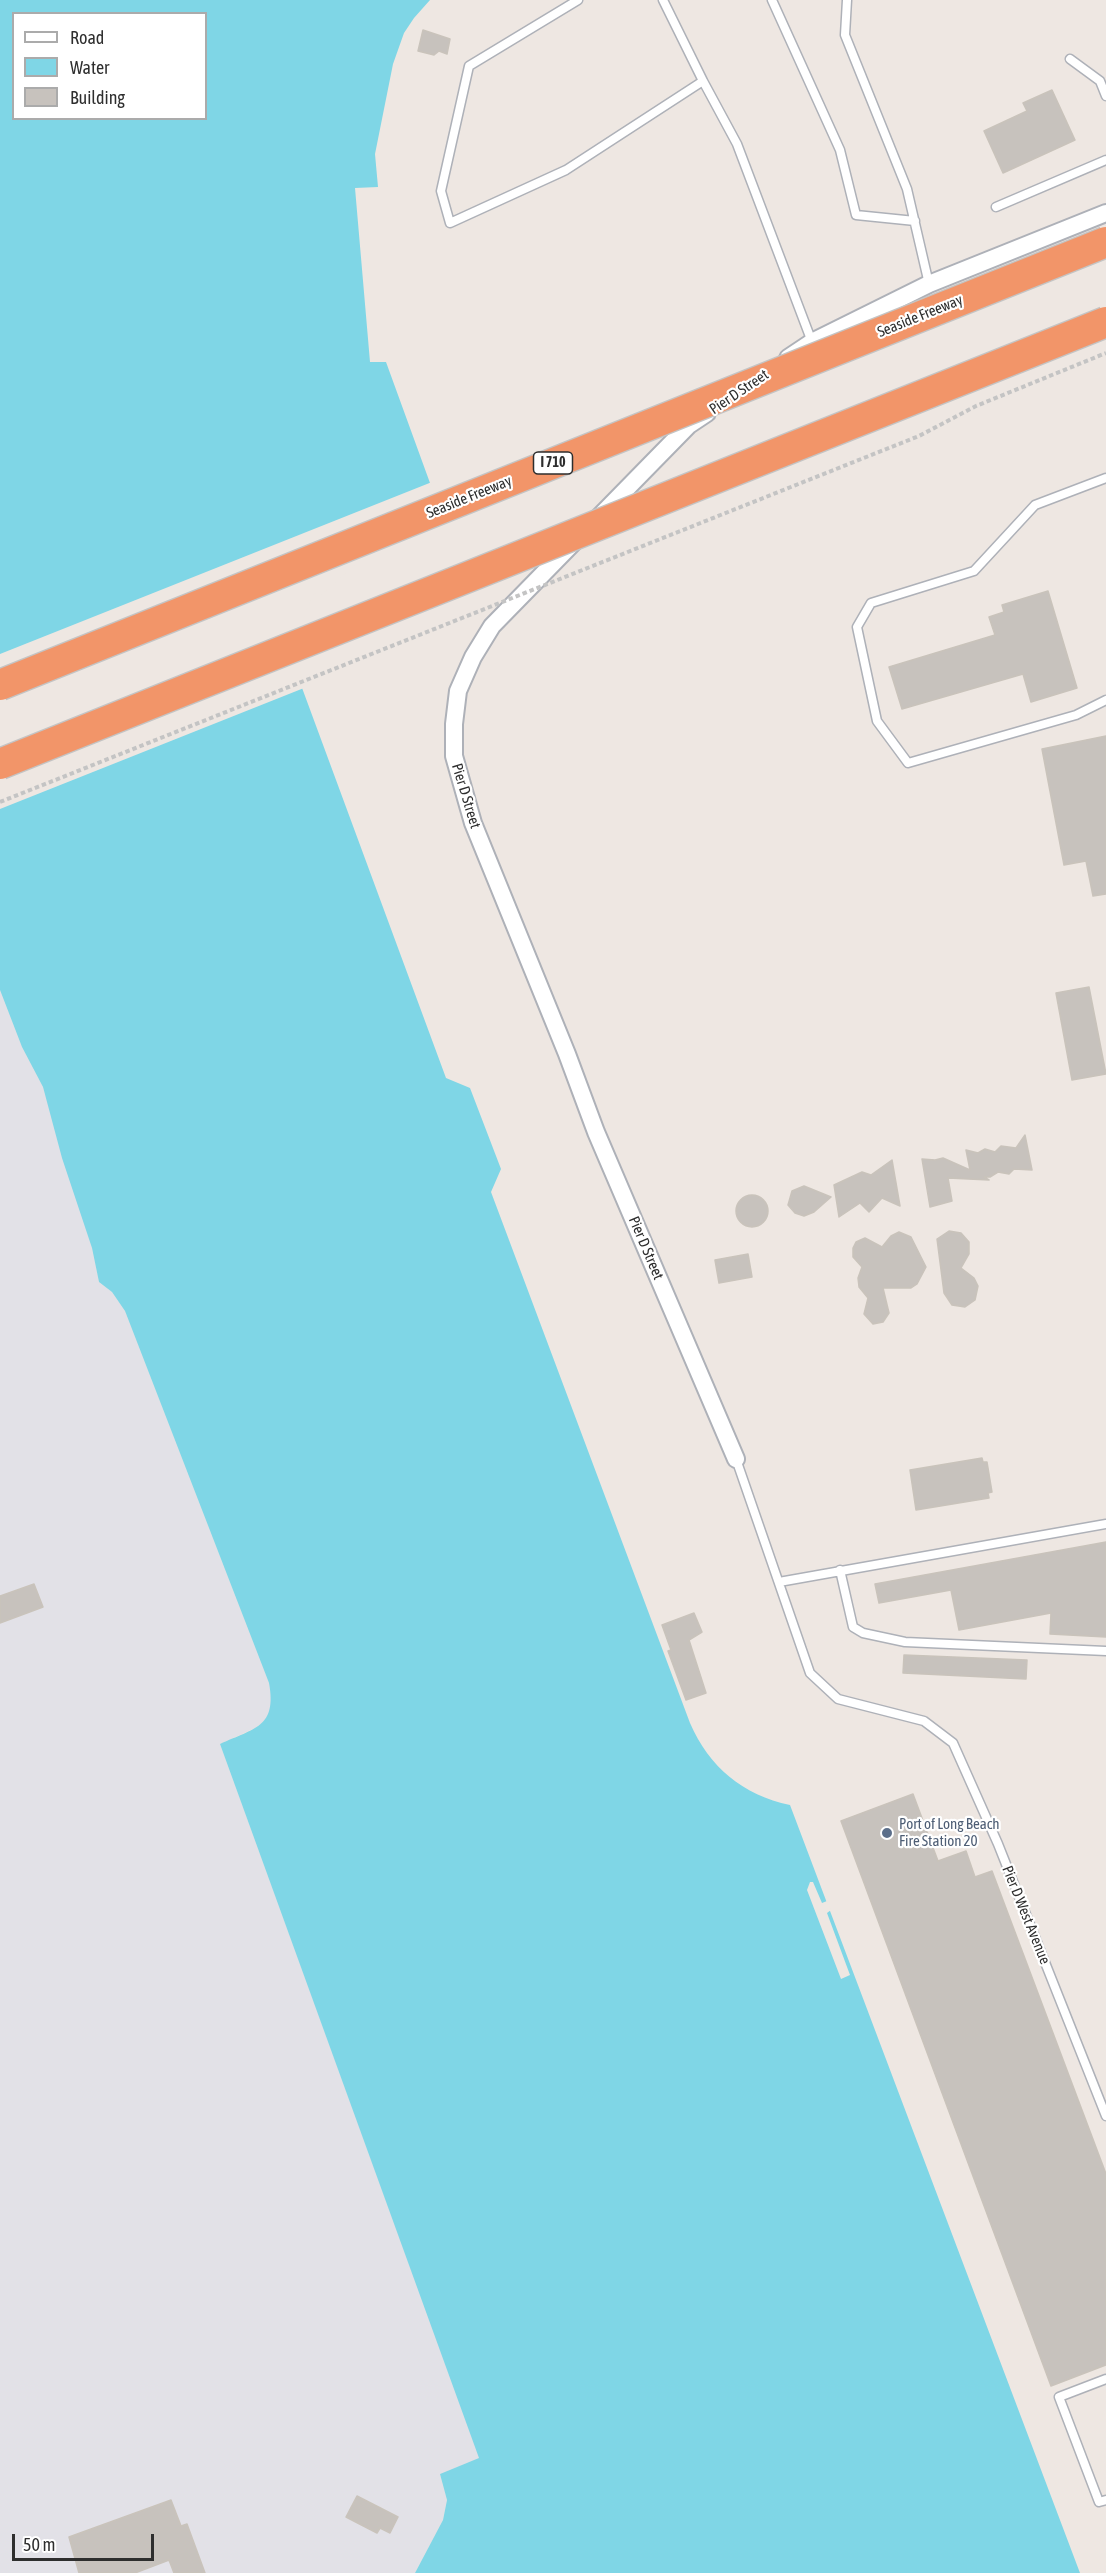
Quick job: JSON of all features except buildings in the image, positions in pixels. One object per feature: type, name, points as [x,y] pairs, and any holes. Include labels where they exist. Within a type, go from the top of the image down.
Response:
[{"type":"highway","name":"Seaside Freeway","points":[[0,685],[1106,242]]},
{"type":"highway","points":[[0,764],[1106,322]]},
{"type":"street","name":"Pier D Street","points":[[736,1459],[596,1132],[567,1054],[473,823],[454,756],[454,724],[458,691],[473,657],[492,626],[689,425],[812,342],[929,284],[1106,213]]},
{"type":"lane","points":[[578,0],[469,66],[441,191],[450,223],[566,170],[703,81]]},
{"type":"lane","points":[[663,0],[737,144],[812,342]]},
{"type":"lane","points":[[772,0],[840,150],[856,215],[915,221]]},
{"type":"lane","points":[[847,0],[845,36],[907,189],[929,284]]},
{"type":"lane","points":[[1070,59],[1100,81],[1106,96]]},
{"type":"lane","points":[[996,207],[1106,160]]},
{"type":"lane","points":[[1106,478],[1035,505],[974,571],[871,603],[857,627],[877,721],[908,763],[1076,715],[1106,700]]},
{"type":"lane","name":"Pier D West Avenue","points":[[736,1459],[810,1673],[838,1699],[924,1721],[953,1743],[999,1844],[1106,2116]]},
{"type":"lane","points":[[779,1582],[1106,1524]]},
{"type":"lane","points":[[840,1570],[854,1627],[863,1633],[905,1642],[1106,1652]]},
{"type":"lane","points":[[1106,2379],[1059,2397],[1099,2502],[1106,2500]]},
{"type":"path","points":[[0,802],[918,436],[976,406],[1106,353]]},
{"type":"shaded area","points":[[0,990],[22,1047],[43,1087],[92,1248],[99,1282],[112,1292],[125,1311],[269,1683],[273,1703],[267,1719],[255,1728],[220,1744],[480,2458],[440,2474],[447,2500],[443,2520],[415,2573],[0,2573]]},
{"type":"water","points":[[0,0],[430,0],[404,33],[393,64],[375,154],[378,187],[355,188],[370,362],[386,362],[430,483],[314,589],[301,618],[298,677],[446,1078],[470,1088],[501,1169],[491,1192],[690,1723],[707,1753],[730,1777],[757,1794],[790,1805],[1080,2573],[415,2573],[443,2520],[447,2500],[440,2474],[479,2458],[220,1744],[261,1724],[270,1709],[269,1683],[125,1311],[112,1292],[99,1282],[92,1248],[62,1158],[43,1087],[22,1047],[0,990]]},
{"type":"pier","points":[[432,482],[422,512],[377,545],[320,596],[314,593],[303,619],[299,646],[304,688],[0,809],[0,654]]},
{"type":"pier","points":[[810,1882],[813,1882],[822,1903],[827,1901],[831,1910],[827,1913],[850,1975],[841,1979],[807,1890]]},
{"type":"place","name":"Port of Long Beach Fire Station 20","points":[[887,1833]]}]
